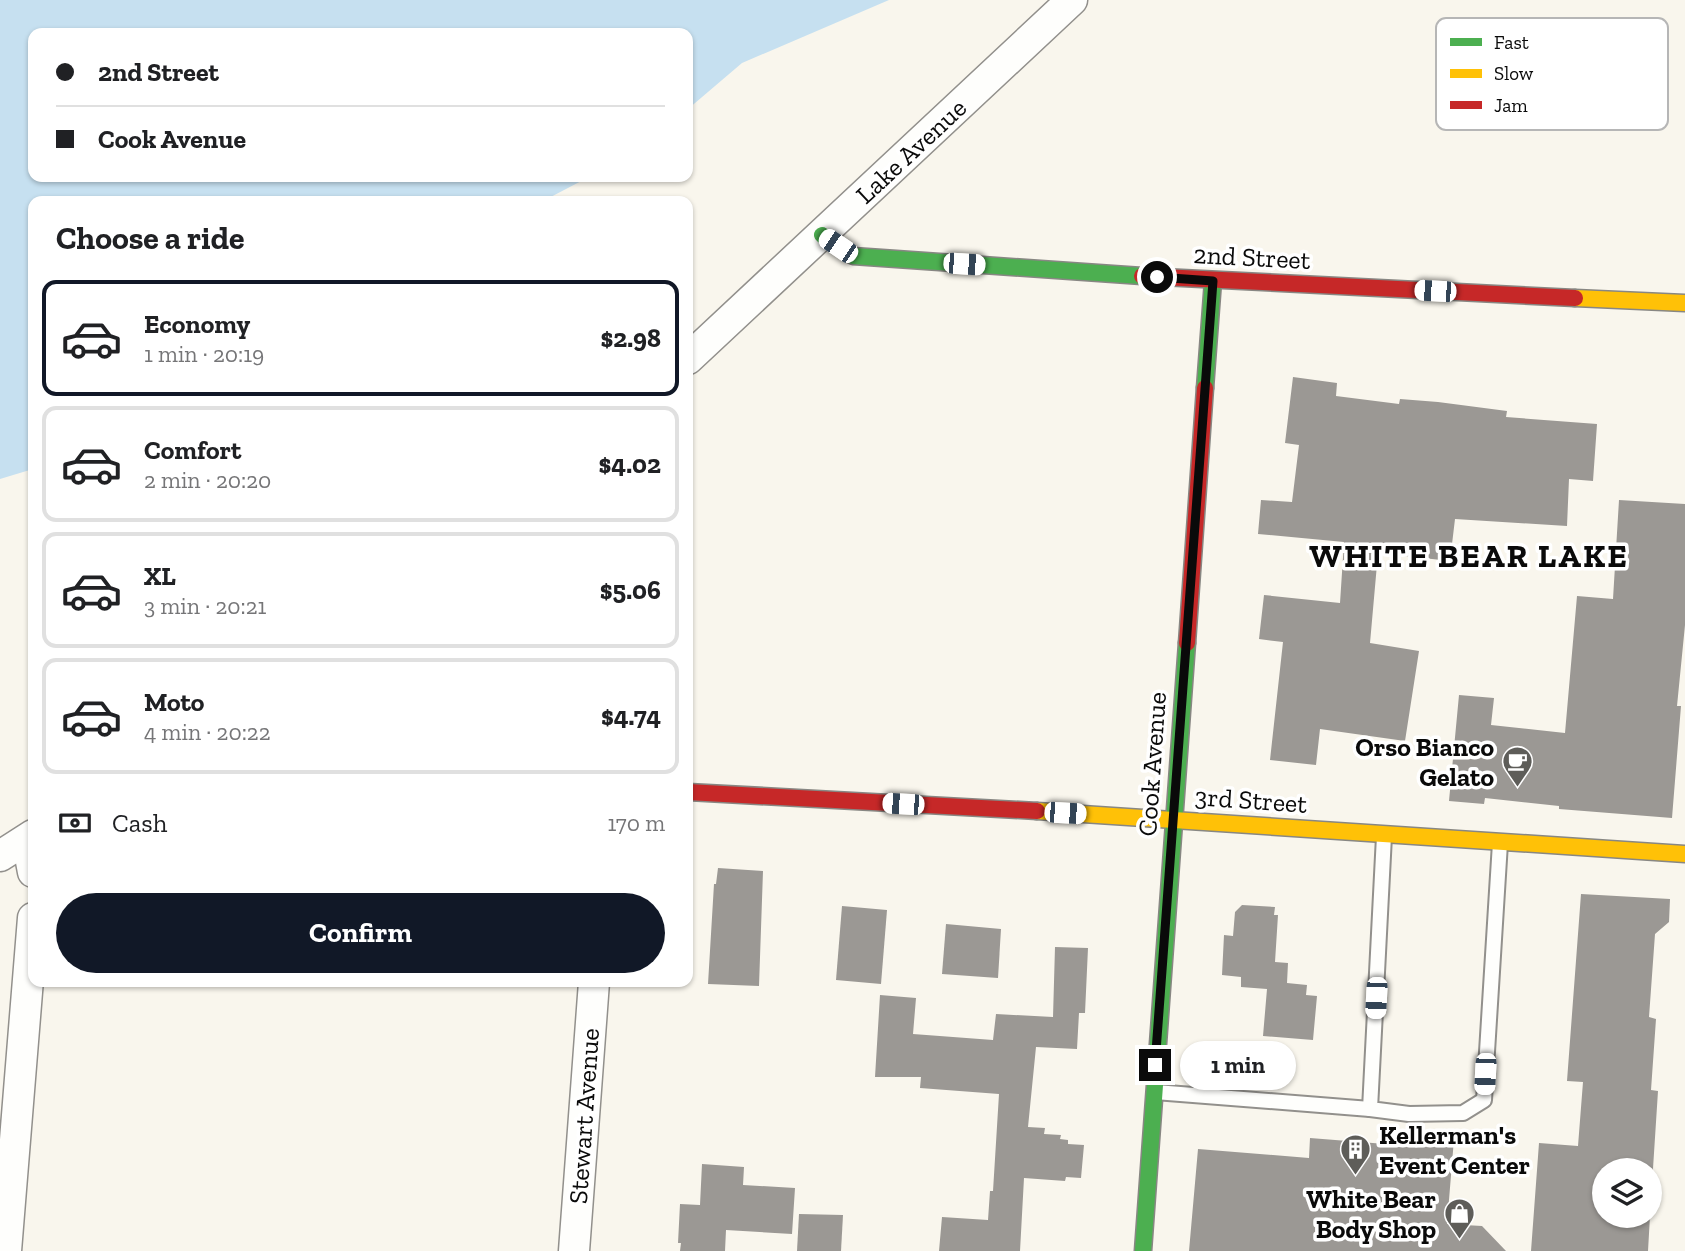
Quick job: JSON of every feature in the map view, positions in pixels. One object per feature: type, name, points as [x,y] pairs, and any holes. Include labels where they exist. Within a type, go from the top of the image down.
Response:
[{"type":"street","name":"Lake Avenue","points":[[693,354],[1072,0]]},
{"type":"street","name":"2nd Street","points":[[822,235],[853,256],[1213,281],[1685,303]]},
{"type":"street","name":"Cook Avenue","points":[[1143,1251],[1172,819],[1213,281]]},
{"type":"street","name":"3rd Street","points":[[693,792],[1172,819],[1685,854]]},
{"type":"street","points":[[0,856],[28,838]]},
{"type":"street","points":[[6,1251],[28,980]]},
{"type":"street","name":"Stewart Avenue","points":[[574,1251],[594,987]]},
{"type":"lane","points":[[1370,1109],[1384,833]]},
{"type":"lane","points":[[1153,1092],[1409,1114],[1463,1113],[1484,1100],[1500,841]]},
{"type":"water","points":[[0,0],[889,0],[742,63],[693,105],[693,28],[28,28],[28,182],[579,182],[553,196],[28,196],[28,471],[0,479]]},
{"type":"building","points":[[1293,377],[1337,383],[1336,396],[1399,404],[1400,399],[1438,402],[1507,411],[1506,417],[1597,424],[1593,481],[1569,479],[1567,526],[1455,519],[1450,561],[1378,553],[1370,643],[1419,651],[1405,741],[1320,729],[1316,765],[1270,760],[1283,642],[1259,639],[1264,595],[1340,603],[1344,542],[1258,534],[1261,500],[1292,502],[1299,445],[1285,443]]},
{"type":"building","points":[[1619,500],[1685,504],[1685,625],[1677,706],[1681,706],[1672,818],[1559,809],[1559,806],[1485,798],[1484,804],[1449,801],[1459,695],[1494,698],[1491,725],[1565,733],[1577,596],[1613,599]]},
{"type":"building","points":[[718,868],[763,871],[759,986],[708,984],[714,884]]},
{"type":"building","points":[[1581,894],[1670,899],[1669,922],[1655,934],[1649,1017],[1656,1019],[1651,1090],[1658,1091],[1654,1158],[1592,1158],[1592,1228],[1649,1228],[1648,1251],[1531,1251],[1539,1143],[1578,1146],[1583,1082],[1567,1081]]},
{"type":"building","points":[[1242,905],[1275,907],[1274,915],[1278,915],[1275,962],[1288,963],[1287,983],[1307,985],[1306,995],[1317,996],[1313,1040],[1263,1036],[1267,989],[1241,987],[1241,977],[1222,975],[1224,935],[1233,936],[1235,912]]},
{"type":"building","points":[[842,906],[887,910],[881,984],[836,980]]},
{"type":"building","points":[[946,924],[1001,929],[998,978],[942,974]]},
{"type":"building","points":[[1055,947],[1088,948],[1085,1013],[1079,1013],[1077,1049],[1036,1047],[1028,1127],[1045,1128],[1044,1134],[1061,1135],[1060,1139],[1068,1140],[1068,1144],[1084,1145],[1081,1178],[1066,1177],[1065,1181],[1024,1178],[1020,1251],[939,1251],[942,1217],[988,1220],[990,1191],[993,1191],[999,1094],[920,1088],[921,1077],[875,1077],[880,995],[916,998],[913,1034],[993,1040],[996,1014],[1053,1017]]},
{"type":"building","points":[[1424,1137],[1454,1139],[1447,1224],[1482,1226],[1506,1251],[1189,1251],[1198,1149],[1309,1158],[1310,1138],[1423,1147]]},
{"type":"building","points":[[702,1164],[744,1167],[743,1185],[795,1188],[792,1234],[726,1230],[725,1251],[680,1251],[680,1204],[700,1205]]},
{"type":"building","points":[[799,1214],[843,1215],[841,1251],[797,1251]]},
{"type":"traffic: fast","points":[[822,235],[853,256],[1142,276]]},
{"type":"traffic: fast","points":[[1205,388],[1213,281]]},
{"type":"traffic: fast","points":[[1143,1251],[1187,643]]},
{"type":"traffic: slow","points":[[1575,298],[1685,303]]},
{"type":"traffic: slow","points":[[1037,811],[1685,854]]},
{"type":"traffic: jam","points":[[1142,276],[1575,298]]},
{"type":"traffic: jam","points":[[1187,643],[1205,388]]},
{"type":"traffic: jam","points":[[693,792],[1037,811]]},
{"type":"place","name":"Orso Bianco Gelato","points":[[1517,789]]},
{"type":"place","name":"Kellerman's Event Center","points":[[1356,1177]]},
{"type":"place","name":"White Bear Body Shop","points":[[1459,1241]]},
{"type":"district","name":"WHITE BEAR LAKE","points":[[1469,555]]},
{"type":"route","points":[[1155,1065],[1213,281],[1157,277]]}]
